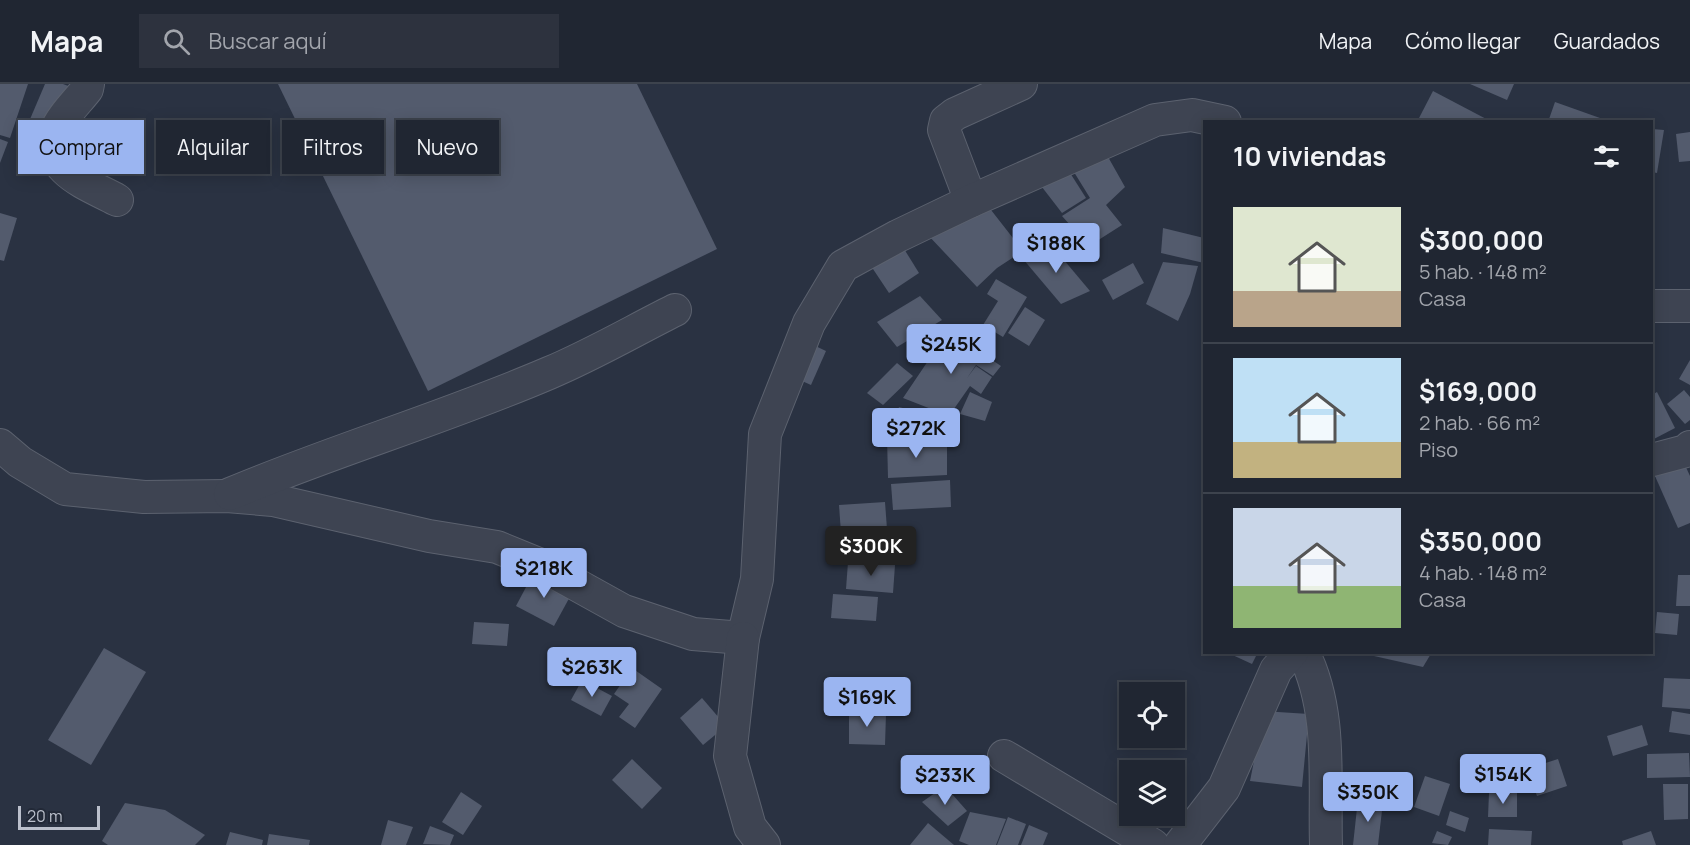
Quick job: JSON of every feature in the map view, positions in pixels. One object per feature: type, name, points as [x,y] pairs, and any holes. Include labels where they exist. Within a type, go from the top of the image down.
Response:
[{"type":"street","points":[[88,84],[87,89],[56,130],[54,155],[63,170],[117,200]]},
{"type":"street","points":[[971,201],[944,130],[946,121],[955,114],[1021,84]]},
{"type":"street","points":[[764,845],[750,826],[730,756],[743,638],[757,579],[765,434],[809,323],[843,266],[898,236],[971,201],[1155,120],[1192,115],[1216,120]]},
{"type":"street","points":[[1653,306],[1690,306]]},
{"type":"street","points":[[227,496],[307,462],[446,414],[551,373],[675,310]]},
{"type":"street","points":[[0,445],[20,462],[65,489],[144,497],[227,496],[273,500],[429,536],[497,547],[541,565],[624,611],[693,634],[743,638]]},
{"type":"street","points":[[1653,460],[1686,451],[1690,447]]},
{"type":"street","points":[[1180,845],[1224,788],[1276,670],[1290,654]]},
{"type":"street","points":[[1303,654],[1322,709],[1325,733],[1326,845]]},
{"type":"street","points":[[1004,756],[1153,845]]},
{"type":"building","points":[[0,84],[28,84],[10,138],[0,135]]},
{"type":"building","points":[[45,84],[63,84],[71,87],[56,120],[30,120]]},
{"type":"building","points":[[278,84],[637,84],[717,249],[428,391],[322,174],[384,174],[384,120],[296,120]]},
{"type":"building","points":[[1470,84],[1514,84],[1507,100]]},
{"type":"building","points":[[1433,91],[1488,120],[1418,120]]},
{"type":"building","points":[[1555,102],[1600,118],[1600,120],[1549,120]]},
{"type":"building","points":[[1653,129],[1664,130],[1657,173],[1653,172]]},
{"type":"building","points":[[1690,132],[1690,161],[1679,162],[1676,134]]},
{"type":"building","points":[[0,139],[8,142],[0,163]]},
{"type":"building","points":[[1103,148],[1125,187],[1106,205],[1122,225],[1089,246],[1062,216],[1090,198],[1069,164]]},
{"type":"building","points":[[1065,165],[1086,198],[1062,213],[1035,178]]},
{"type":"building","points":[[984,201],[1023,251],[997,268],[977,287],[927,234]]},
{"type":"building","points":[[0,213],[17,218],[4,261],[0,260]]},
{"type":"building","points":[[1163,228],[1203,238],[1203,263],[1161,253]]},
{"type":"building","points":[[1048,241],[1090,291],[1061,304],[1023,259]]},
{"type":"building","points":[[901,244],[919,273],[889,293],[869,263]]},
{"type":"building","points":[[1163,262],[1198,266],[1190,294],[1178,321],[1146,304]]},
{"type":"building","points":[[1133,263],[1144,283],[1113,300],[1102,280]]},
{"type":"building","points":[[996,279],[1027,297],[1003,337],[983,325],[998,301],[987,294]]},
{"type":"building","points":[[920,296],[942,320],[897,347],[877,322]]},
{"type":"building","points":[[1025,307],[1045,320],[1029,346],[1008,333]]},
{"type":"building","points":[[949,331],[1001,366],[993,376],[976,365],[967,378],[976,366],[992,377],[981,394],[970,386],[949,416],[903,398],[932,355],[956,371],[932,354]]},
{"type":"building","points":[[809,343],[826,351],[811,385],[793,377]]},
{"type":"building","points":[[1690,360],[1690,385],[1679,379]]},
{"type":"building","points":[[897,363],[913,376],[883,405],[867,393]]},
{"type":"building","points":[[1684,390],[1690,397],[1690,420],[1685,424],[1667,404]]},
{"type":"building","points":[[970,392],[992,402],[985,421],[960,414]]},
{"type":"building","points":[[1657,392],[1675,428],[1653,439],[1653,394]]},
{"type":"building","points":[[899,407],[953,421],[945,442],[889,433]]},
{"type":"building","points":[[887,437],[947,446],[947,475],[888,478]]},
{"type":"building","points":[[1684,463],[1690,476],[1690,523],[1678,528],[1655,476]]},
{"type":"building","points":[[950,480],[951,507],[893,510],[891,484]]},
{"type":"building","points":[[885,502],[887,529],[841,533],[839,505]]},
{"type":"building","points":[[878,536],[879,558],[850,559],[850,537]]},
{"type":"building","points":[[848,562],[895,565],[893,593],[846,589]]},
{"type":"building","points":[[534,572],[572,593],[554,626],[516,606]]},
{"type":"building","points":[[1678,575],[1690,575],[1690,606],[1676,606]]},
{"type":"building","points":[[833,594],[878,597],[876,621],[831,618]]},
{"type":"building","points":[[1657,612],[1679,614],[1677,635],[1655,633]]},
{"type":"building","points":[[474,622],[509,624],[507,646],[472,644]]},
{"type":"building","points":[[104,648],[146,672],[91,765],[48,740]]},
{"type":"building","points":[[1230,654],[1257,654],[1252,664]]},
{"type":"building","points":[[1374,654],[1431,654],[1423,667],[1374,656]]},
{"type":"building","points":[[632,668],[662,689],[635,728],[619,717],[629,704],[614,694]]},
{"type":"building","points":[[1664,678],[1690,679],[1690,709],[1662,707]]},
{"type":"building","points":[[582,680],[612,696],[601,716],[571,700]]},
{"type":"building","points":[[702,698],[726,726],[703,745],[680,718]]},
{"type":"building","points":[[1264,711],[1309,714],[1302,787],[1250,781]]},
{"type":"building","points":[[1672,711],[1690,714],[1690,735],[1669,732]]},
{"type":"building","points":[[849,712],[886,713],[885,745],[849,744]]},
{"type":"building","points":[[1642,725],[1648,745],[1613,756],[1607,736]]},
{"type":"building","points":[[1689,753],[1690,777],[1647,778],[1647,754]]},
{"type":"building","points":[[632,759],[662,788],[642,809],[612,780]]},
{"type":"building","points":[[1558,759],[1567,786],[1537,796],[1527,769]]},
{"type":"building","points":[[1425,776],[1450,784],[1439,816],[1414,807]]},
{"type":"building","points":[[1663,784],[1688,784],[1688,819],[1664,820]]},
{"type":"building","points":[[945,786],[967,811],[948,826],[922,802]]},
{"type":"building","points":[[461,792],[482,806],[463,835],[442,822]]},
{"type":"building","points":[[1489,793],[1517,793],[1517,817],[1488,817]]},
{"type":"building","points":[[1358,799],[1383,802],[1378,845],[1353,845]]},
{"type":"building","points":[[125,803],[165,810],[205,835],[195,845],[108,845],[102,841]]},
{"type":"building","points":[[1450,811],[1469,818],[1465,832],[1446,825]]},
{"type":"building","points":[[970,812],[1006,819],[996,845],[969,845],[959,841]]},
{"type":"building","points":[[1008,817],[1026,824],[1018,845],[997,845]]},
{"type":"building","points":[[388,820],[413,827],[406,845],[381,845]]},
{"type":"building","points":[[928,823],[954,845],[910,845]]},
{"type":"building","points":[[1029,825],[1048,833],[1043,845],[1021,845]]},
{"type":"building","points":[[430,826],[454,835],[450,845],[423,844]]},
{"type":"building","points":[[1489,829],[1532,831],[1531,845],[1488,845]]},
{"type":"building","points":[[1437,831],[1452,837],[1448,845],[1432,843]]},
{"type":"building","points":[[1651,831],[1656,845],[1623,845],[1622,841]]},
{"type":"building","points":[[230,832],[263,840],[262,845],[226,845]]},
{"type":"building","points":[[269,834],[310,840],[309,845],[267,845]]}]
